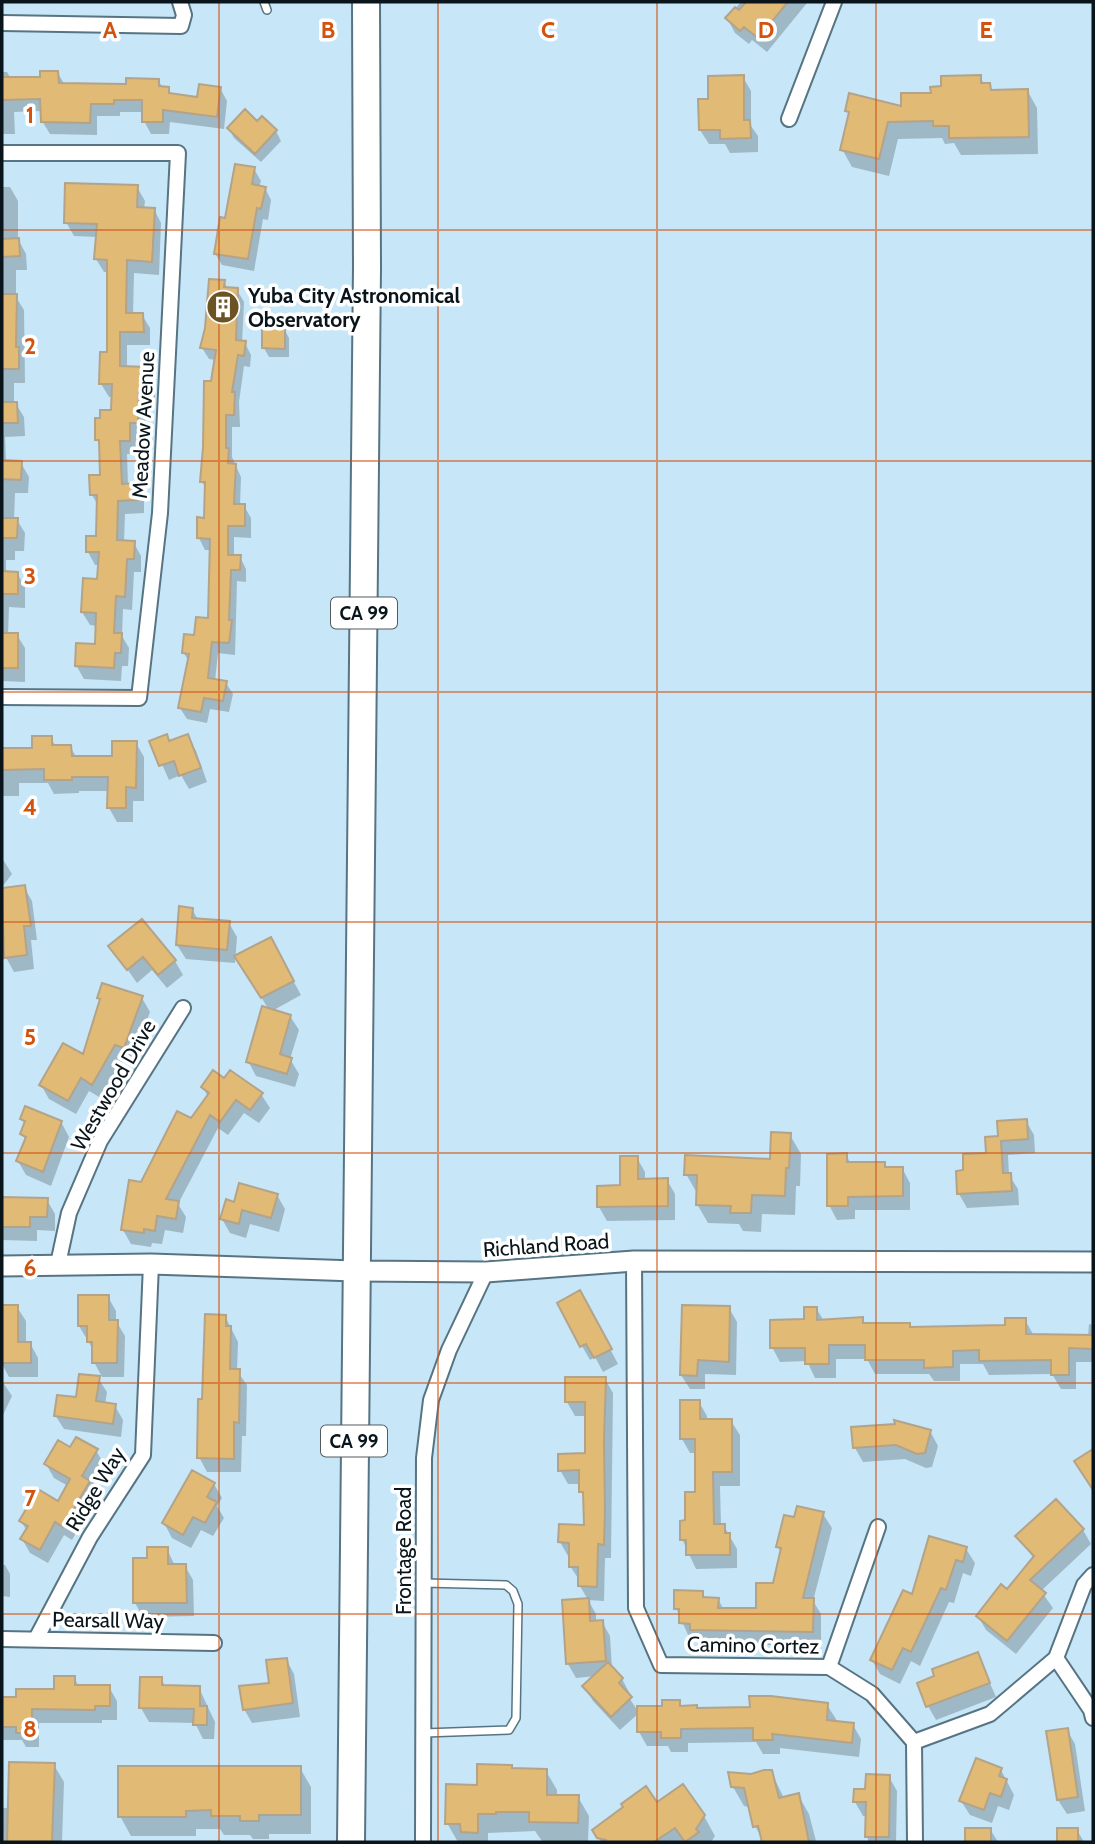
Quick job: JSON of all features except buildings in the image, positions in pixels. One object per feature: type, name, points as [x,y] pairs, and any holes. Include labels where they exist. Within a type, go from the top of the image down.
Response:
[{"type":"highway","name":"CA 99","points":[[351,1842],[367,267],[366,2]]},
{"type":"street","points":[[2,23],[181,26],[184,15],[180,2]]},
{"type":"street","points":[[789,118],[834,2]]},
{"type":"street","name":"Meadow Avenue","points":[[2,153],[178,153],[160,513],[139,698],[2,697]]},
{"type":"street","name":"Westwood Drive","points":[[58,1264],[69,1213],[100,1141],[183,1007]]},
{"type":"street","name":"Richland Road","points":[[2,1266],[151,1264],[355,1271],[486,1272],[634,1261],[1093,1262]]},
{"type":"street","name":"Camino Cortez","points":[[634,1261],[636,1608],[660,1665],[829,1667],[872,1694],[914,1742]]},
{"type":"street","name":"Ridge Way","points":[[36,1639],[90,1537],[143,1455],[151,1264]]},
{"type":"street","name":"Frontage Road","points":[[423,1842],[424,1458],[431,1401],[449,1350],[486,1272]]},
{"type":"street","points":[[829,1667],[878,1527]]},
{"type":"street","points":[[915,1842],[914,1742],[990,1714],[1056,1658],[1084,1585],[1093,1575]]},
{"type":"street","name":"Pearsall Way","points":[[2,1639],[214,1643]]},
{"type":"street","points":[[1056,1658],[1091,1710],[1093,1718]]},
{"type":"lane","points":[[424,1583],[506,1585],[513,1591],[517,1604],[516,1718],[509,1730],[424,1733]]},
{"type":"place","name":"Yuba City Astronomical Observatory","points":[[223,307]]}]
